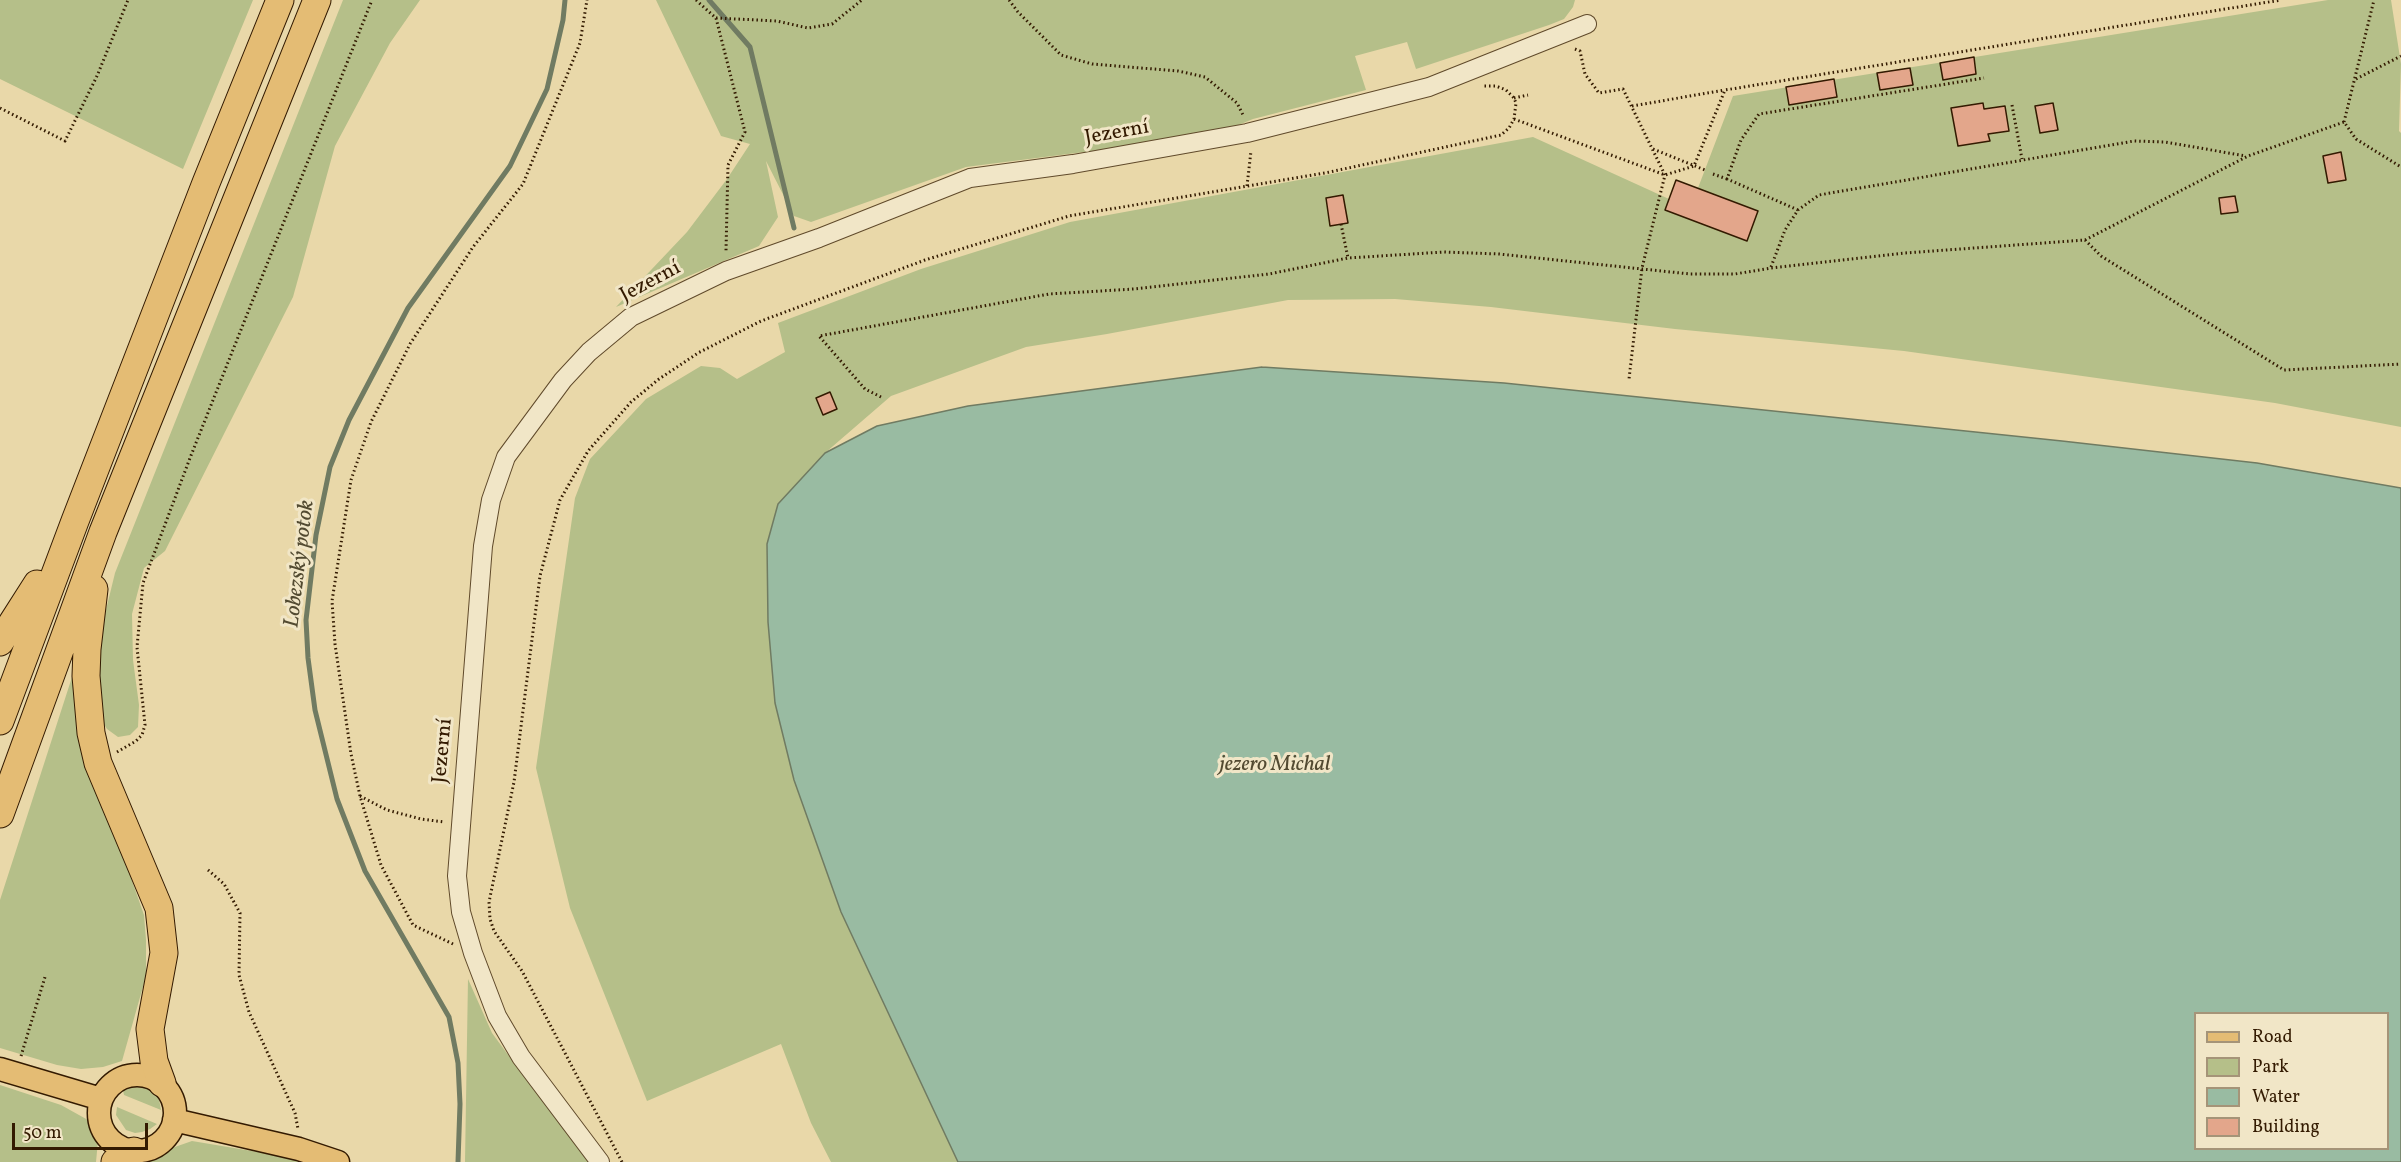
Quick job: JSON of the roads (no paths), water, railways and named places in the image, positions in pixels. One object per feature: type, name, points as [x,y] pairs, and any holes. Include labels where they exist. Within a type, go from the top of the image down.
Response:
[{"type":"highway","points":[[0,721],[206,183],[280,0]]},
{"type":"highway","points":[[0,814],[103,532],[317,0]]},
{"type":"highway","points":[[0,642],[75,521]]},
{"type":"highway","points":[[103,532],[87,649],[87,703],[98,763],[159,908],[164,953],[150,1029],[154,1061],[162,1083]]},
{"type":"main road","points":[[7,1071],[100,1099]]},
{"type":"main road","points":[[141,1074],[162,1083],[173,1100],[174,1120],[169,1133],[160,1143],[125,1156],[104,1132],[99,1122],[100,1099],[107,1088],[128,1075],[141,1074]]},
{"type":"main road","points":[[174,1120],[300,1149],[338,1162]]},
{"type":"lane","name":"Jezerní","points":[[600,1162],[521,1057],[497,1016],[460,912],[457,876],[483,546],[491,500],[506,457],[563,380],[589,352],[631,317],[726,271],[819,238],[970,178],[1250,141],[1429,87],[1587,24]]},
{"type":"water","name":"jezero Michal","points":[[1262,367],[1504,383],[2062,441],[2257,463],[2401,488],[2401,1162],[958,1162],[841,912],[794,780],[775,703],[768,622],[767,544],[778,504],[825,453],[877,426],[968,406]]},
{"type":"waterway","name":"Lobezský potok","points":[[458,1162],[460,1104],[458,1063],[449,1017],[365,871],[337,799],[315,710],[306,620],[316,535],[330,467],[349,420],[408,308],[510,166],[547,89],[563,20],[565,0]]},
{"type":"waterway","points":[[709,0],[750,47],[794,228]]}]
